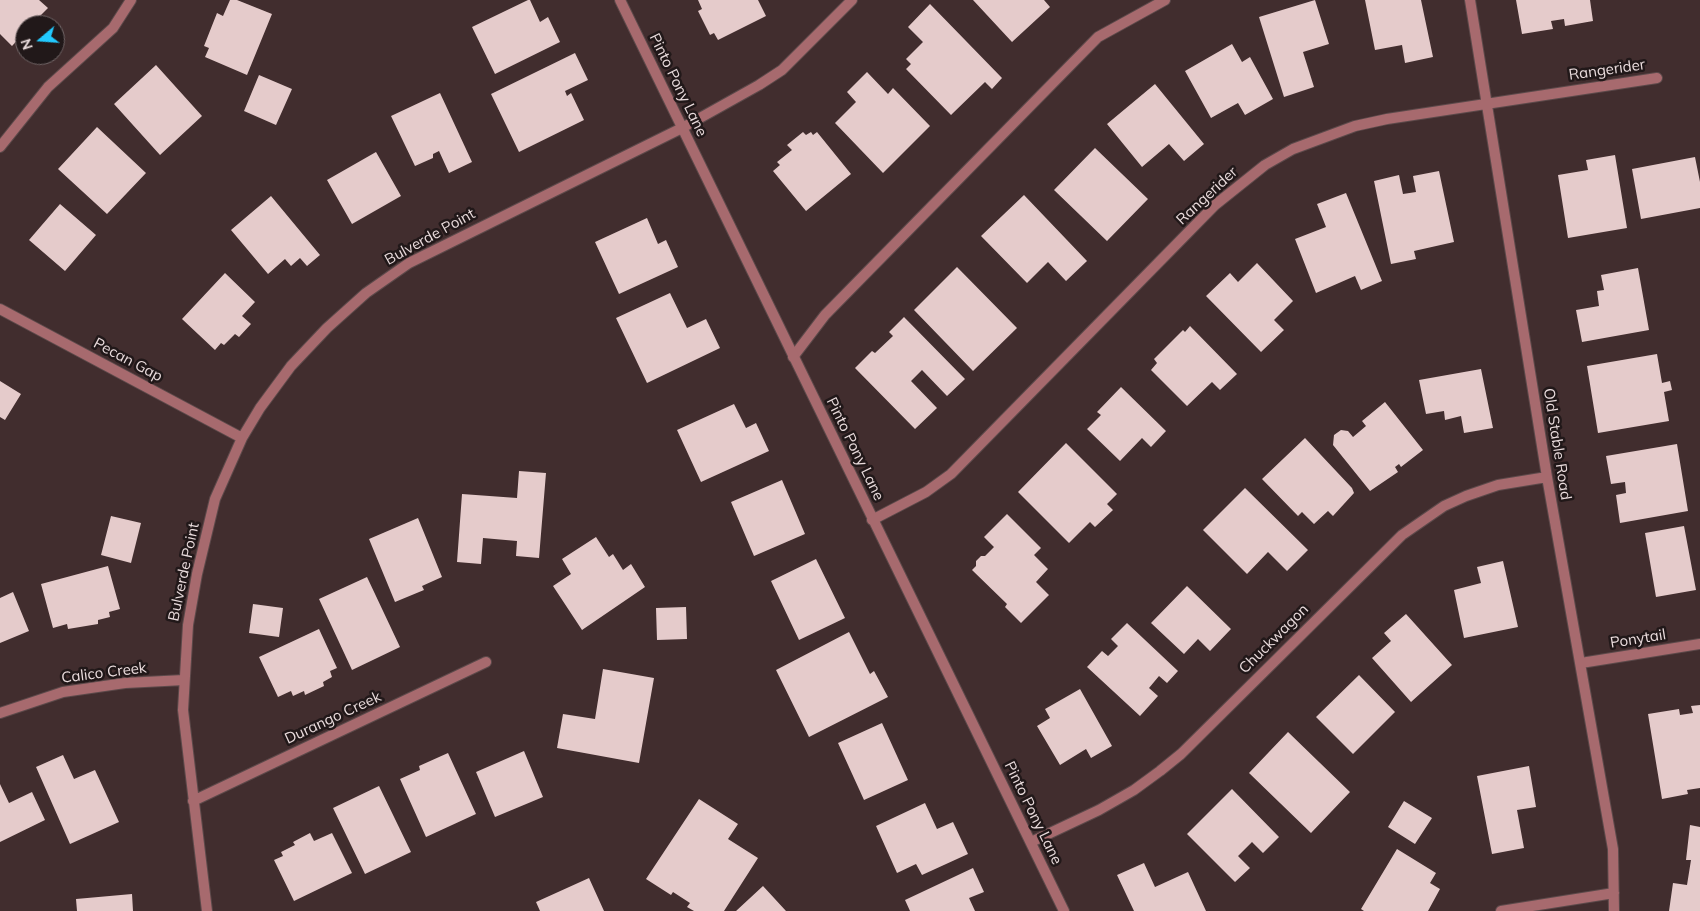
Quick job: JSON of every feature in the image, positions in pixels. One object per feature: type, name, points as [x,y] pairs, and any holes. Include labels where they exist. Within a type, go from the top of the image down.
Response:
[{"type":"street","points":[[0,147],[48,87],[113,28],[131,0]]},
{"type":"street","name":"Pinto Pony Lane","points":[[620,0],[1064,911]]},
{"type":"street","name":"Bulverde Point","points":[[208,911],[183,710],[188,625],[197,574],[215,499],[242,438],[260,408],[291,366],[327,328],[373,288],[409,263],[682,128],[759,85],[782,70],[852,0]]},
{"type":"street","points":[[793,357],[826,315],[1098,36],[1165,0]]},
{"type":"street","name":"Old Stable Road","points":[[1470,0],[1547,477],[1613,849],[1614,911]]},
{"type":"street","name":"Rangerider","points":[[872,520],[926,492],[951,474],[1215,205],[1265,165],[1293,149],[1355,126],[1486,103],[1657,78]]},
{"type":"street","name":"Pecan Gap","points":[[0,309],[242,438]]},
{"type":"street","name":"Chuckwagon","points":[[1031,842],[1099,810],[1134,790],[1181,754],[1402,535],[1444,506],[1466,496],[1498,485],[1547,477]]},
{"type":"street","name":"Ponytail","points":[[1581,663],[1700,644]]},
{"type":"street","name":"Durango Creek","points":[[193,801],[486,662]]},
{"type":"street","name":"Calico Creek","points":[[0,713],[64,692],[124,682],[184,680]]},
{"type":"street","points":[[1501,911],[1614,893]]},
{"type":"building","points":[[0,0],[39,0],[48,8],[41,15],[15,15],[15,43],[12,46],[0,34]]},
{"type":"building","points":[[230,0],[237,0],[272,14],[247,75],[205,57],[209,48],[204,46],[217,13],[223,16]]},
{"type":"building","points":[[530,0],[540,22],[548,17],[560,42],[495,74],[472,27]]},
{"type":"building","points":[[698,0],[758,0],[766,16],[718,40],[714,33],[710,35],[698,11],[702,9]]},
{"type":"building","points":[[973,0],[1044,0],[1050,7],[1012,42]]},
{"type":"building","points":[[1315,0],[1329,44],[1303,52],[1314,87],[1284,97],[1259,17]]},
{"type":"building","points":[[1365,0],[1421,0],[1433,57],[1405,63],[1402,45],[1375,50]]},
{"type":"building","points":[[1516,0],[1590,0],[1593,21],[1565,26],[1564,19],[1551,21],[1553,29],[1522,34]]},
{"type":"building","points":[[930,4],[1002,78],[992,89],[985,82],[951,115],[906,69],[911,64],[906,59],[923,42],[908,27]]},
{"type":"building","points":[[1232,44],[1242,62],[1250,57],[1273,99],[1245,115],[1238,103],[1211,118],[1185,71]]},
{"type":"building","points":[[575,53],[588,80],[565,91],[567,96],[571,93],[584,120],[519,152],[491,94]]},
{"type":"building","points":[[156,65],[202,116],[160,155],[114,104]]},
{"type":"building","points":[[867,72],[888,94],[893,88],[930,126],[883,173],[835,123],[856,102],[847,92]]},
{"type":"building","points":[[259,75],[292,89],[276,125],[244,111]]},
{"type":"building","points":[[1155,84],[1204,144],[1184,161],[1169,144],[1142,167],[1107,124]]},
{"type":"building","points":[[440,93],[472,162],[449,173],[439,151],[433,154],[433,158],[415,166],[391,116]]},
{"type":"building","points":[[97,127],[146,173],[107,214],[58,169]]},
{"type":"building","points":[[803,132],[806,135],[811,132],[813,135],[817,132],[851,174],[806,211],[773,171],[780,165],[777,162],[792,150],[787,145]]},
{"type":"building","points":[[1095,148],[1148,199],[1107,241],[1054,190]]},
{"type":"building","points":[[376,152],[401,196],[352,224],[327,180]]},
{"type":"building","points":[[1615,155],[1627,228],[1568,238],[1558,175],[1588,170],[1586,160]]},
{"type":"building","points":[[1695,157],[1700,182],[1700,208],[1641,219],[1632,169]]},
{"type":"building","points":[[1439,171],[1454,242],[1414,251],[1416,259],[1391,264],[1374,181],[1399,175],[1403,194],[1416,192],[1413,176]]},
{"type":"building","points":[[1346,193],[1382,281],[1361,290],[1355,276],[1316,293],[1295,239],[1326,227],[1317,204]]},
{"type":"building","points":[[1024,195],[1087,261],[1066,281],[1048,262],[1027,283],[981,236]]},
{"type":"building","points":[[271,196],[320,255],[307,266],[300,258],[291,266],[285,259],[268,274],[231,230]]},
{"type":"building","points":[[60,204],[96,235],[65,271],[29,240]]},
{"type":"building","points":[[647,218],[658,244],[666,240],[678,267],[619,294],[595,242]]},
{"type":"building","points":[[1257,263],[1293,301],[1274,320],[1284,330],[1261,352],[1206,296],[1230,273],[1238,282]]},
{"type":"building","points":[[957,267],[1017,328],[973,371],[914,310]]},
{"type":"building","points":[[1638,268],[1649,330],[1582,342],[1576,310],[1599,306],[1597,291],[1604,290],[1601,275]]},
{"type":"building","points":[[225,273],[255,302],[242,316],[251,324],[239,337],[235,334],[224,345],[221,343],[215,350],[182,319]]},
{"type":"building","points":[[670,293],[687,328],[706,319],[720,348],[647,383],[616,318]]},
{"type":"building","points":[[904,317],[965,379],[947,396],[922,370],[911,381],[937,408],[915,429],[855,368],[872,351],[875,353],[893,336],[889,332]]},
{"type":"building","points":[[1190,326],[1237,374],[1220,390],[1212,382],[1187,406],[1151,370],[1157,363],[1154,359],[1183,330],[1185,332]]},
{"type":"building","points":[[1657,354],[1662,383],[1670,381],[1672,390],[1664,392],[1669,421],[1598,433],[1587,366]]},
{"type":"building","points":[[1481,369],[1493,428],[1464,433],[1461,416],[1445,420],[1444,411],[1426,414],[1419,380]]},
{"type":"building","points":[[0,381],[21,394],[5,420],[0,417]]},
{"type":"building","points":[[1121,387],[1166,431],[1151,447],[1142,438],[1120,461],[1087,429],[1101,415],[1097,412]]},
{"type":"building","points":[[1385,402],[1423,450],[1401,467],[1399,464],[1395,467],[1398,472],[1370,491],[1333,445],[1334,435],[1341,430],[1348,431],[1353,437],[1366,426],[1362,421]]},
{"type":"building","points":[[734,404],[746,428],[756,423],[769,451],[701,482],[677,430]]},
{"type":"building","points":[[1305,438],[1352,488],[1354,493],[1333,516],[1328,511],[1314,524],[1302,512],[1298,516],[1262,479]]},
{"type":"building","points":[[1066,443],[1117,494],[1107,504],[1113,510],[1095,527],[1090,522],[1069,543],[1018,492]]},
{"type":"building","points":[[1677,444],[1688,511],[1620,523],[1616,495],[1626,493],[1625,482],[1611,484],[1606,456]]},
{"type":"building","points":[[519,471],[546,473],[539,558],[516,556],[517,541],[483,538],[481,564],[457,562],[462,494],[517,498]]},
{"type":"building","points":[[782,480],[805,534],[754,556],[731,502]]},
{"type":"building","points":[[1245,488],[1308,550],[1287,571],[1268,552],[1247,574],[1203,530]]},
{"type":"building","points":[[1007,514],[1041,548],[1034,555],[1048,569],[1036,582],[1049,595],[1021,623],[1005,607],[1007,604],[972,570],[976,566],[976,561],[981,556],[985,556],[994,547],[984,537]]},
{"type":"building","points":[[111,516],[141,523],[131,563],[101,555]]},
{"type":"building","points":[[418,518],[442,577],[422,586],[424,590],[395,602],[369,539]]},
{"type":"building","points":[[1684,526],[1696,590],[1656,597],[1645,533]]},
{"type":"building","points":[[596,537],[609,557],[613,554],[623,570],[631,564],[645,587],[582,630],[553,586],[571,574],[562,559]]},
{"type":"building","points":[[816,559],[845,618],[799,640],[771,581]]},
{"type":"building","points":[[1503,561],[1518,627],[1464,638],[1454,590],[1481,583],[1477,567]]},
{"type":"building","points":[[108,566],[120,609],[109,612],[110,617],[98,620],[98,624],[68,629],[67,624],[53,628],[41,584]]},
{"type":"building","points":[[367,577],[400,647],[352,670],[319,599]]},
{"type":"building","points":[[1187,586],[1231,629],[1210,651],[1198,639],[1184,654],[1151,623]]},
{"type":"building","points":[[13,592],[29,631],[0,643],[0,598]]},
{"type":"building","points":[[253,604],[283,608],[279,637],[249,633]]},
{"type":"building","points":[[686,607],[687,639],[657,640],[656,608]]},
{"type":"building","points":[[1406,614],[1452,665],[1411,702],[1372,658],[1391,641],[1384,633]]},
{"type":"building","points":[[1127,623],[1178,671],[1167,683],[1159,676],[1149,688],[1158,696],[1140,716],[1087,667],[1102,651],[1108,656],[1118,646],[1111,639]]},
{"type":"building","points":[[319,629],[337,668],[330,671],[332,677],[323,682],[324,686],[305,695],[304,691],[293,696],[291,691],[278,697],[259,657]]},
{"type":"building","points":[[849,632],[870,674],[874,671],[888,697],[809,737],[776,670]]},
{"type":"building","points":[[603,669],[654,678],[639,763],[557,748],[563,714],[595,719]]},
{"type":"building","points":[[1359,675],[1395,712],[1353,754],[1316,717]]},
{"type":"building","points":[[1080,689],[1112,746],[1091,758],[1086,749],[1060,765],[1037,726],[1050,718],[1045,709]]},
{"type":"building","points":[[1700,705],[1700,788],[1687,790],[1688,794],[1662,799],[1648,714],[1679,709],[1680,715],[1693,713],[1691,706]]},
{"type":"building","points":[[882,723],[908,780],[864,800],[838,743]]},
{"type":"building","points":[[1288,732],[1350,792],[1311,833],[1249,773]]},
{"type":"building","points":[[524,751],[543,797],[495,817],[476,772]]},
{"type":"building","points":[[448,753],[476,814],[426,837],[400,779],[420,770],[419,766]]},
{"type":"building","points":[[63,755],[74,779],[95,770],[119,822],[70,844],[36,767]]},
{"type":"building","points":[[1529,766],[1536,807],[1517,810],[1524,848],[1492,854],[1477,776]]},
{"type":"building","points":[[0,784],[9,803],[32,792],[45,820],[0,842]]},
{"type":"building","points":[[379,786],[411,852],[365,874],[333,808]]},
{"type":"building","points":[[1232,789],[1279,837],[1263,853],[1252,842],[1238,856],[1250,868],[1235,882],[1187,834]]},
{"type":"building","points":[[699,799],[738,824],[728,839],[758,858],[724,911],[694,911],[687,907],[690,903],[673,892],[671,895],[646,879]]},
{"type":"building","points":[[1404,801],[1432,818],[1415,844],[1388,827]]},
{"type":"building","points":[[925,803],[937,829],[953,822],[968,854],[922,875],[916,864],[897,873],[876,826]]},
{"type":"building","points":[[1690,825],[1700,827],[1700,911],[1669,911],[1673,883],[1687,885],[1691,860],[1686,860]]},
{"type":"building","points":[[310,833],[314,841],[332,833],[352,873],[294,901],[274,860],[283,856],[281,852],[295,845],[293,842]]},
{"type":"building","points":[[1397,849],[1436,873],[1430,883],[1440,889],[1428,911],[1364,911],[1361,909]]},
{"type":"building","points":[[1144,863],[1155,887],[1188,872],[1206,911],[1134,911],[1117,875]]},
{"type":"building","points":[[973,868],[984,892],[969,898],[975,911],[910,911],[905,900]]},
{"type":"building","points":[[589,878],[604,911],[540,911],[536,902]]},
{"type":"building","points":[[763,886],[786,911],[736,911]]},
{"type":"building","points":[[132,894],[133,911],[77,911],[76,899]]}]
